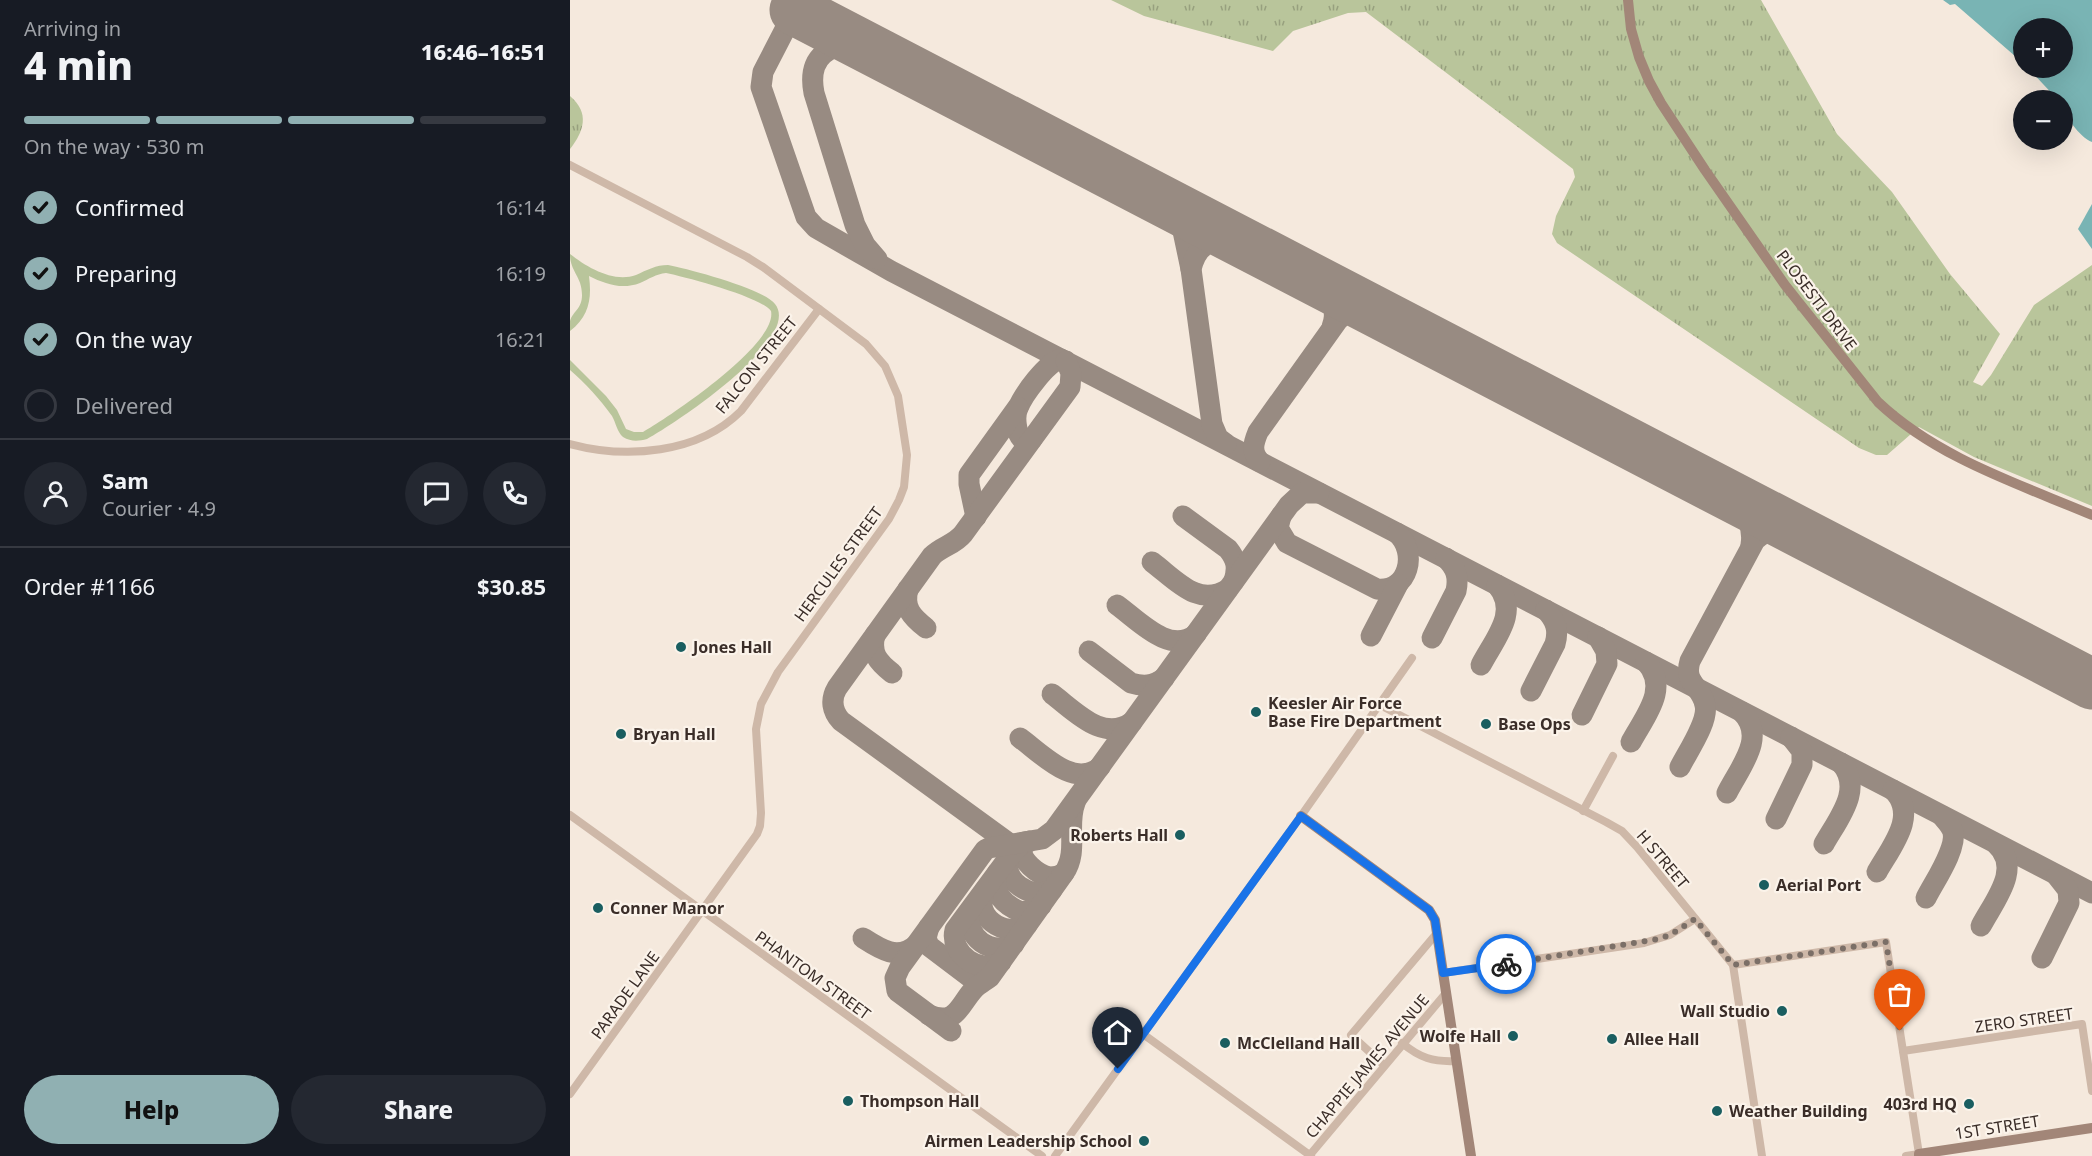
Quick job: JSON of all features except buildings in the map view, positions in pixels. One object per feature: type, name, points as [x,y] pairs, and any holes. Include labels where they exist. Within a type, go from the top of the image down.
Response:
[{"type":"street","name":"PLOSESTI DRIVE","points":[[1628,0],[1631,29],[1639,57],[1661,103],[1785,285],[1878,402],[1895,419],[1966,461],[2092,515]]},
{"type":"street","name":"HERCULES STREET","points":[[570,165],[747,257],[866,344],[885,366],[898,396],[906,455],[904,487],[889,519],[765,693],[756,729],[760,826],[752,843],[702,912]]},
{"type":"street","name":"FALCON STREET","points":[[570,444],[603,451],[633,451],[671,446],[707,436],[726,425],[741,411],[819,309]]},
{"type":"street","points":[[1055,1156],[1301,816],[1412,658]]},
{"type":"street","name":"H STREET","points":[[1380,705],[1622,831],[1733,965]]},
{"type":"street","points":[[1583,811],[1613,756]]},
{"type":"street","name":"PHANTOM STREET","points":[[570,815],[1042,1156]]},
{"type":"street","points":[[1301,816],[1429,910],[1435,920],[1470,1156]]},
{"type":"street","name":"PARADE LANE","points":[[570,1094],[702,912]]},
{"type":"street","points":[[1443,973],[1644,943],[1670,935],[1695,919]]},
{"type":"street","points":[[1384,1065],[1351,1035],[1437,933]]},
{"type":"street","points":[[1762,1156],[1733,965],[1886,942],[1919,1155]]},
{"type":"street","name":"CHAPPIE JAMES AVENUE","points":[[1310,1156],[1446,993]]},
{"type":"street","name":"ZERO STREET","points":[[1903,1051],[2082,1024],[2092,1091]]},
{"type":"street","points":[[1143,1034],[1310,1156]]},
{"type":"street","points":[[1402,1043],[1423,1058],[1432,1061],[1456,1061]]},
{"type":"street","name":"1ST STREET","points":[[1906,1156],[2092,1128]]},
{"type":"green space","points":[[1111,0],[1761,0],[1837,134],[1892,192],[1950,274],[2000,334],[1973,382],[1982,386],[1991,375],[2034,305],[2092,265],[2092,506],[1974,457],[1919,427],[1887,455],[1876,455],[1859,448],[1557,243],[1552,234],[1556,216],[1575,177],[1573,169],[1366,12],[1348,13],[1293,31],[1273,51],[1144,16]]},
{"type":"green space","points":[[570,96],[580,109],[583,122],[579,136],[570,149]]},
{"type":"green space","points":[[570,254],[593,269],[610,276],[628,277],[668,265],[725,280],[768,298],[775,304],[779,319],[770,338],[754,358],[731,379],[661,431],[647,439],[629,440],[621,435],[612,416],[597,397],[570,370],[570,360],[606,396],[617,410],[626,429],[643,432],[697,396],[740,360],[758,342],[769,325],[771,311],[739,294],[666,273],[627,286],[607,284],[589,276],[588,306],[581,319],[570,331],[571,318],[581,304],[582,295]]},
{"type":"water","points":[[1943,0],[2092,0],[2092,142],[2082,136],[2073,125],[2073,90],[2049,90],[2037,78],[2073,78],[2073,18],[2013,18],[2013,54],[1955,4],[1950,5]]},
{"type":"water","points":[[2092,204],[2092,249],[2078,229]]},
{"type":"taxiway","points":[[795,10],[763,72],[761,87],[806,217],[816,228],[891,271],[2092,893]]},
{"type":"taxiway","points":[[863,46],[840,46],[823,54],[817,61],[813,80],[814,93],[855,225],[865,245],[877,259]]},
{"type":"taxiway","points":[[1161,199],[1183,231],[1191,269]]},
{"type":"taxiway","points":[[1226,444],[1218,438],[1212,424],[1191,269],[1202,247],[1214,241],[1240,240]]},
{"type":"taxiway","points":[[1323,285],[1333,305],[1332,327]]},
{"type":"taxiway","points":[[1260,462],[1255,455],[1254,448],[1258,432],[1338,320],[1352,309],[1369,309]]},
{"type":"taxiway","points":[[1032,439],[1022,439],[1018,433],[1016,420],[1018,408],[1043,372],[1055,361],[1061,359]]},
{"type":"taxiway","points":[[1010,844],[841,721],[834,709],[833,701],[837,688],[932,556],[963,534],[1070,387],[1071,373],[1066,361]]},
{"type":"taxiway","points":[[976,517],[969,475],[1018,407]]},
{"type":"taxiway","points":[[951,1031],[897,991],[895,978],[900,967],[985,850],[1042,839],[1054,830],[1289,505],[1302,493],[1319,493]]},
{"type":"taxiway","points":[[1735,499],[1748,521],[1752,538],[1751,545]]},
{"type":"taxiway","points":[[1183,516],[1228,549],[1236,564],[1234,581]]},
{"type":"taxiway","points":[[1281,516],[1278,528],[1287,543],[1377,589],[1397,584],[1407,569],[1407,550],[1397,533]]},
{"type":"taxiway","points":[[1680,767],[1701,727],[1705,712],[1703,699],[1689,675],[1690,661],[1755,540],[1772,530],[1781,527],[1791,528]]},
{"type":"taxiway","points":[[1432,638],[1456,591],[1456,573],[1446,558]]},
{"type":"taxiway","points":[[1152,562],[1197,594],[1217,594],[1228,589]]},
{"type":"taxiway","points":[[1371,636],[1398,584]]},
{"type":"taxiway","points":[[1481,665],[1506,615],[1506,605],[1497,585]]},
{"type":"taxiway","points":[[908,589],[907,602],[910,612],[926,628]]},
{"type":"taxiway","points":[[1117,605],[1144,627],[1165,638],[1176,641],[1186,640],[1196,634]]},
{"type":"taxiway","points":[[1531,691],[1555,644],[1557,634],[1556,626],[1546,610]]},
{"type":"taxiway","points":[[875,635],[876,657],[892,673]]},
{"type":"taxiway","points":[[1582,715],[1607,664],[1606,651],[1598,637]]},
{"type":"taxiway","points":[[1089,651],[1131,683],[1148,685],[1164,678]]},
{"type":"taxiway","points":[[1631,742],[1653,702],[1655,692],[1656,682],[1646,662]]},
{"type":"taxiway","points":[[1052,694],[1080,716],[1100,727],[1121,728],[1132,722]]},
{"type":"taxiway","points":[[1727,793],[1744,763],[1752,742],[1749,722],[1742,712]]},
{"type":"taxiway","points":[[1776,819],[1802,765],[1802,751],[1791,737]]},
{"type":"taxiway","points":[[1020,738],[1058,767],[1069,772],[1090,773],[1100,767]]},
{"type":"taxiway","points":[[1824,844],[1842,814],[1849,793],[1850,783],[1841,763]]},
{"type":"taxiway","points":[[1877,872],[1895,842],[1903,820],[1900,800],[1893,790]]},
{"type":"taxiway","points":[[929,1015],[938,1018],[952,1016],[974,989],[990,977],[1064,873],[1071,856],[1075,803]]},
{"type":"taxiway","points":[[1926,898],[1952,847],[1953,832],[1942,816]]},
{"type":"taxiway","points":[[1029,841],[1022,847],[1022,852],[1030,866],[1050,877],[1064,873]]},
{"type":"taxiway","points":[[1001,962],[993,966],[985,966],[968,960],[957,947],[954,939],[955,930],[1012,853],[1024,842]]},
{"type":"taxiway","points":[[1981,926],[1999,895],[2007,874],[2004,853],[1996,844]]},
{"type":"taxiway","points":[[1009,857],[1009,874],[1020,886],[1035,892],[1052,890]]},
{"type":"taxiway","points":[[997,873],[997,892],[1009,906],[1021,912],[1034,910],[1041,906]]},
{"type":"taxiway","points":[[2042,958],[2069,903],[2068,890],[2057,876]]},
{"type":"taxiway","points":[[985,890],[982,900],[983,908],[992,923],[1009,929],[1018,929],[1027,925]]},
{"type":"taxiway","points":[[969,912],[971,930],[981,942],[996,948],[1014,944]]},
{"type":"taxiway","points":[[929,927],[926,938],[929,946],[970,977]]},
{"type":"taxiway","points":[[863,938],[882,949],[896,953],[909,950],[916,945]]},
{"type":"runway","points":[[795,10],[2092,684]]},
{"type":"way so far","points":[[1506,964],[1644,943],[1670,935],[1695,919],[1733,965],[1886,942],[1900,1031]]},
{"type":"place","name":"Jones Hall","points":[[681,647]]},
{"type":"place","name":"Keesler Air Force Base Fire Department","points":[[1256,712]]},
{"type":"place","name":"Base Ops","points":[[1486,724]]},
{"type":"place","name":"Bryan Hall","points":[[621,734]]},
{"type":"place","name":"Roberts Hall","points":[[1180,835]]},
{"type":"place","name":"Aerial Port","points":[[1764,885]]},
{"type":"place","name":"Conner Manor","points":[[598,908]]},
{"type":"place","name":"Wall Studio","points":[[1782,1011]]},
{"type":"place","name":"Wolfe Hall","points":[[1513,1036]]},
{"type":"place","name":"Allee Hall","points":[[1612,1039]]},
{"type":"place","name":"McClelland Hall","points":[[1225,1043]]},
{"type":"place","name":"Thompson Hall","points":[[848,1101]]},
{"type":"place","name":"403rd HQ","points":[[1969,1104]]},
{"type":"place","name":"Weather Building","points":[[1717,1111]]},
{"type":"place","name":"Airmen Leadership School","points":[[1144,1141]]},
{"type":"route","points":[[1118,1069],[1301,816],[1429,910],[1435,920],[1443,973],[1506,964]]}]
